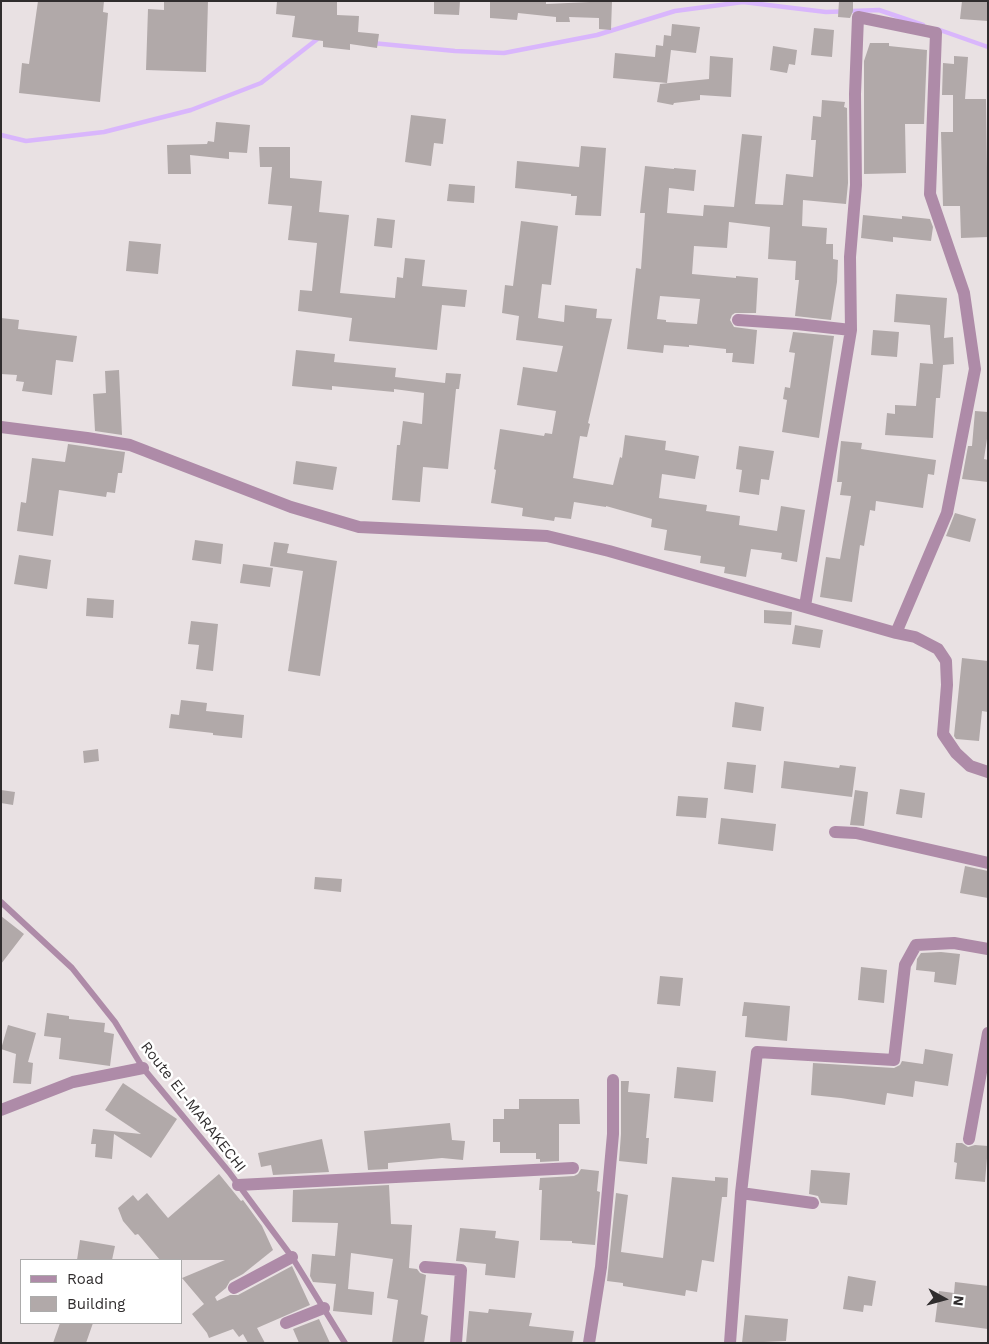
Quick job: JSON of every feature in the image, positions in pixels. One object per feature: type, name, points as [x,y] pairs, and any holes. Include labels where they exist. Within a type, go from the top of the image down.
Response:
[{"type":"street","points":[[805,606],[851,330],[850,257],[856,185],[854,94],[858,18],[936,33],[930,194],[964,293],[975,370],[947,513],[896,633]]},
{"type":"street","points":[[738,320],[851,330]]},
{"type":"street","points":[[1,427],[130,445],[291,507],[359,527],[546,536],[609,551],[915,637],[938,649],[946,661],[943,734],[956,753],[970,766],[988,772]]},
{"type":"street","points":[[834,832],[856,833],[988,863]]},
{"type":"street","points":[[730,1343],[741,1193],[757,1052],[894,1060],[905,965],[916,945],[954,943],[988,949]]},
{"type":"street","points":[[968,1139],[988,1033]]},
{"type":"street","points":[[1,1110],[73,1082],[144,1068]]},
{"type":"street","points":[[589,1343],[602,1257],[613,1134],[613,1080]]},
{"type":"street","points":[[238,1185],[573,1168]]},
{"type":"street","points":[[741,1193],[813,1203]]},
{"type":"street","points":[[234,1288],[292,1257]]},
{"type":"street","points":[[425,1267],[460,1270],[456,1343]]},
{"type":"street","points":[[286,1323],[324,1308]]},
{"type":"lane","name":"Route EL-MARAKECHI","points":[[1,902],[72,968],[115,1022],[144,1068],[238,1185],[292,1257],[345,1343]]},
{"type":"building","points":[[38,1],[104,1],[103,12],[108,13],[100,102],[19,93],[22,63],[29,64]]},
{"type":"building","points":[[164,1],[208,1],[206,72],[146,70],[148,9],[164,10]]},
{"type":"building","points":[[277,1],[337,1],[337,15],[359,16],[358,32],[379,34],[377,48],[350,44],[350,50],[323,47],[323,41],[292,37],[295,16],[276,14]]},
{"type":"building","points":[[434,1],[460,1],[459,15],[434,14]]},
{"type":"building","points":[[490,1],[546,1],[546,4],[612,1],[611,30],[599,29],[599,18],[569,17],[570,22],[556,22],[556,17],[518,13],[517,20],[490,18]]},
{"type":"building","points":[[839,1],[853,1],[853,11],[850,18],[838,17]]},
{"type":"building","points":[[962,1],[988,1],[988,21],[960,19]]},
{"type":"building","points":[[672,24],[700,27],[696,53],[671,50],[667,83],[613,78],[615,53],[655,57],[656,45],[663,46],[664,35],[671,36]]},
{"type":"building","points":[[814,28],[834,30],[832,57],[811,55]]},
{"type":"building","points":[[870,43],[889,43],[889,46],[927,50],[924,124],[905,124],[906,173],[864,174],[864,61]]},
{"type":"building","points":[[773,46],[797,50],[795,65],[789,64],[787,73],[770,70]]},
{"type":"building","points":[[710,56],[733,58],[731,97],[700,95],[700,100],[674,103],[673,105],[657,102],[660,84],[709,79]]},
{"type":"building","points":[[954,56],[968,57],[965,99],[986,99],[988,237],[961,238],[960,206],[943,206],[941,132],[953,132],[953,95],[942,95],[943,63],[954,64]]},
{"type":"building","points":[[822,100],[845,102],[844,107],[847,108],[848,183],[846,204],[803,200],[802,226],[827,228],[826,244],[833,244],[833,259],[838,260],[837,282],[831,320],[795,316],[799,280],[795,280],[796,261],[768,259],[770,227],[729,222],[727,248],[694,246],[692,274],[758,278],[756,313],[735,313],[730,320],[734,327],[757,330],[754,364],[732,362],[733,353],[726,353],[726,349],[689,345],[689,347],[664,345],[663,353],[627,349],[636,268],[641,269],[645,213],[640,213],[645,166],[696,170],[694,191],[669,188],[667,213],[703,216],[704,205],[734,207],[742,134],[762,136],[755,204],[783,205],[786,174],[813,177],[816,140],[811,140],[813,116],[821,117]],"holes":[[[660,296],[700,299],[697,324],[666,322],[666,320],[657,319]]]},
{"type":"building","points":[[411,115],[446,119],[443,144],[434,143],[431,166],[405,162]]},
{"type":"building","points":[[216,122],[250,125],[247,153],[229,152],[229,159],[190,155],[191,174],[168,174],[167,145],[207,144],[208,141],[214,142]]},
{"type":"building","points":[[581,146],[606,148],[601,216],[575,215],[577,196],[571,196],[571,194],[515,188],[517,161],[579,167]]},
{"type":"building","points":[[259,147],[290,147],[290,178],[322,181],[319,212],[349,215],[340,293],[395,298],[397,277],[403,278],[405,258],[425,260],[422,286],[467,290],[465,307],[442,305],[437,350],[349,341],[352,318],[298,311],[300,290],[312,291],[317,243],[288,240],[292,206],[268,204],[272,167],[260,167]]},
{"type":"building","points":[[449,184],[475,186],[474,203],[447,201]]},
{"type":"building","points":[[863,215],[902,219],[902,216],[930,219],[933,227],[931,241],[893,237],[893,242],[861,238]]},
{"type":"building","points":[[377,218],[395,220],[392,248],[374,246]]},
{"type":"building","points":[[521,221],[558,226],[551,285],[542,284],[538,318],[564,322],[565,305],[597,309],[596,318],[612,319],[588,423],[590,424],[587,437],[580,436],[573,478],[613,485],[620,457],[622,458],[625,435],[666,441],[665,450],[699,456],[695,479],[662,474],[659,498],[707,505],[706,511],[740,516],[739,525],[777,531],[781,506],[805,510],[797,562],[781,559],[782,553],[751,549],[746,577],[724,573],[725,567],[700,563],[701,556],[664,550],[667,530],[651,527],[652,519],[606,506],[574,502],[571,519],[555,517],[554,521],[522,516],[523,508],[491,503],[500,429],[544,436],[545,433],[552,434],[556,411],[517,405],[523,367],[557,372],[563,346],[516,340],[519,316],[502,313],[505,285],[513,286]]},
{"type":"building","points":[[129,241],[161,244],[158,274],[126,271]]},
{"type":"building","points":[[896,294],[947,298],[944,338],[953,337],[954,364],[943,365],[940,398],[936,398],[933,438],[885,435],[887,413],[895,414],[895,405],[916,406],[920,363],[933,364],[930,325],[894,322]]},
{"type":"building","points":[[1,318],[19,320],[18,329],[77,336],[73,362],[56,360],[52,395],[22,391],[24,382],[16,381],[17,375],[1,374]]},
{"type":"building","points":[[873,330],[899,332],[897,357],[871,355]]},
{"type":"building","points":[[793,332],[834,336],[819,438],[782,432],[787,400],[783,399],[785,387],[790,388],[795,353],[789,352]]},
{"type":"building","points":[[296,350],[335,354],[334,362],[396,368],[395,377],[445,383],[446,373],[461,374],[459,389],[456,389],[448,469],[423,467],[420,502],[392,500],[397,445],[400,445],[403,421],[422,424],[424,393],[394,389],[394,392],[332,386],[332,390],[292,386]]},
{"type":"building","points":[[119,370],[122,435],[95,431],[93,394],[106,393],[105,371]]},
{"type":"building","points":[[975,411],[988,412],[988,432],[984,459],[988,460],[988,482],[962,479],[968,446],[972,446]]},
{"type":"building","points":[[841,441],[862,443],[861,449],[936,460],[934,475],[928,474],[923,508],[876,501],[875,511],[870,510],[864,546],[860,545],[852,602],[820,597],[826,557],[840,559],[851,496],[840,495],[842,482],[837,482]]},
{"type":"building","points":[[68,444],[125,452],[122,473],[118,473],[115,493],[107,492],[106,497],[59,490],[53,536],[17,531],[21,502],[26,503],[32,458],[65,462]]},
{"type":"building","points":[[739,446],[774,451],[769,480],[761,479],[759,495],[739,492],[742,470],[736,469]]},
{"type":"building","points":[[296,461],[337,467],[333,490],[293,484]]},
{"type":"building","points":[[955,513],[976,519],[970,542],[946,536]]},
{"type":"building","points":[[195,540],[223,544],[221,564],[192,560]]},
{"type":"building","points":[[274,542],[289,544],[287,553],[337,561],[320,676],[288,671],[303,571],[270,566]]},
{"type":"building","points":[[19,555],[51,560],[47,589],[14,584]]},
{"type":"building","points":[[243,564],[273,568],[270,587],[240,583]]},
{"type":"building","points":[[87,598],[114,600],[113,618],[86,616]]},
{"type":"building","points":[[764,610],[792,612],[791,625],[764,623]]},
{"type":"building","points":[[191,621],[218,624],[213,671],[196,669],[199,645],[188,644]]},
{"type":"building","points":[[795,625],[823,630],[820,648],[792,644]]},
{"type":"building","points":[[962,658],[988,661],[988,712],[982,711],[979,741],[956,739],[954,736]]},
{"type":"building","points":[[181,700],[207,703],[206,711],[244,715],[242,738],[169,728],[171,714],[179,715]]},
{"type":"building","points":[[735,702],[764,707],[761,731],[732,727]]},
{"type":"building","points":[[98,749],[99,761],[84,763],[83,751]]},
{"type":"building","points":[[784,761],[839,768],[840,765],[856,767],[852,797],[781,788]]},
{"type":"building","points":[[727,762],[756,765],[753,793],[724,789]]},
{"type":"building","points":[[900,789],[925,793],[922,818],[896,814]]},
{"type":"building","points":[[1,790],[15,792],[13,805],[1,803]]},
{"type":"building","points":[[855,790],[868,792],[864,826],[850,825]]},
{"type":"building","points":[[678,796],[708,798],[706,818],[676,816]]},
{"type":"building","points":[[721,818],[776,824],[773,851],[718,844]]},
{"type":"building","points":[[965,866],[988,871],[988,898],[960,893]]},
{"type":"building","points":[[315,877],[342,879],[341,892],[314,889]]},
{"type":"building","points":[[1,916],[24,934],[1,964]]},
{"type":"building","points":[[941,952],[960,954],[956,985],[934,982],[935,972],[916,970],[917,959],[921,953]]},
{"type":"building","points":[[861,967],[887,970],[884,1003],[858,1000]]},
{"type":"building","points":[[660,976],[683,978],[680,1006],[657,1004]]},
{"type":"building","points":[[744,1002],[790,1006],[787,1041],[745,1037],[747,1016],[742,1016]]},
{"type":"building","points":[[47,1013],[69,1016],[69,1019],[105,1023],[104,1032],[114,1034],[110,1066],[59,1059],[61,1038],[44,1036]]},
{"type":"building","points":[[8,1025],[36,1033],[28,1062],[33,1063],[31,1084],[13,1083],[16,1054],[1,1049]]},
{"type":"building","points":[[925,1049],[953,1054],[948,1086],[915,1081],[913,1097],[887,1093],[885,1105],[811,1095],[813,1063],[894,1068],[900,1065],[902,1061],[923,1064]]},
{"type":"building","points":[[677,1067],[716,1071],[713,1102],[674,1098]]},
{"type":"building","points":[[621,1081],[629,1081],[628,1092],[650,1094],[646,1138],[649,1138],[647,1164],[619,1161]]},
{"type":"building","points":[[123,1083],[177,1119],[151,1158],[114,1134],[112,1159],[95,1157],[96,1144],[91,1144],[93,1129],[141,1134],[105,1110]]},
{"type":"building","points":[[519,1099],[579,1099],[580,1124],[559,1124],[559,1161],[540,1162],[540,1159],[536,1159],[536,1153],[500,1153],[500,1142],[493,1142],[493,1119],[504,1119],[504,1109],[519,1109]]},
{"type":"building","points":[[450,1123],[452,1140],[465,1141],[463,1160],[442,1158],[388,1163],[388,1169],[368,1170],[364,1131]]},
{"type":"building","points":[[322,1139],[329,1172],[273,1175],[271,1165],[261,1167],[258,1153]]},
{"type":"building","points":[[956,1143],[962,1143],[968,1147],[975,1145],[988,1146],[985,1182],[955,1179],[957,1163],[954,1162]]},
{"type":"building","points":[[581,1169],[599,1171],[597,1191],[600,1192],[595,1245],[572,1243],[572,1241],[540,1240],[542,1190],[539,1190],[540,1178],[574,1176]]},
{"type":"building","points":[[811,1170],[850,1173],[847,1205],[821,1203],[818,1196],[809,1194]]},
{"type":"building","points":[[219,1174],[241,1201],[243,1200],[262,1226],[273,1250],[243,1274],[230,1281],[226,1288],[215,1297],[217,1301],[230,1295],[238,1295],[292,1266],[310,1305],[257,1328],[265,1343],[248,1343],[243,1334],[239,1337],[233,1329],[209,1338],[192,1314],[204,1304],[182,1278],[225,1260],[159,1259],[138,1234],[135,1235],[123,1221],[118,1208],[133,1195],[138,1201],[147,1193],[168,1218]]},
{"type":"building","points":[[672,1177],[715,1181],[715,1177],[728,1178],[727,1197],[722,1197],[714,1262],[702,1260],[697,1292],[686,1290],[685,1296],[623,1286],[623,1283],[607,1281],[616,1193],[628,1195],[621,1252],[663,1258]]},
{"type":"building","points":[[389,1185],[391,1224],[412,1225],[409,1268],[417,1269],[420,1273],[426,1275],[421,1314],[428,1316],[424,1343],[392,1343],[398,1300],[387,1298],[393,1259],[351,1253],[348,1289],[374,1292],[372,1315],[333,1311],[336,1284],[313,1282],[310,1276],[312,1254],[335,1256],[338,1223],[292,1222],[293,1190]]},
{"type":"building","points":[[460,1228],[496,1231],[495,1238],[519,1241],[515,1278],[485,1275],[486,1264],[456,1261]]},
{"type":"building","points":[[80,1240],[115,1246],[112,1259],[77,1259]]},
{"type":"building","points":[[848,1276],[876,1281],[872,1306],[864,1305],[863,1312],[843,1309]]},
{"type":"building","points":[[955,1282],[988,1286],[988,1329],[935,1322],[939,1291],[954,1293]]},
{"type":"building","points":[[489,1309],[532,1313],[529,1326],[574,1331],[572,1343],[466,1343],[469,1311],[488,1313]]},
{"type":"building","points":[[745,1315],[788,1319],[786,1341],[742,1343]]},
{"type":"building","points":[[319,1319],[330,1343],[299,1343],[293,1329]]},
{"type":"building","points":[[60,1324],[93,1324],[86,1343],[53,1343]]},
{"type":"waterway","points":[[372,43],[455,51],[504,53],[597,35],[675,11],[743,2],[826,12],[879,10],[923,25]]},
{"type":"waterway","points":[[937,29],[988,47]]},
{"type":"waterway","points":[[1,135],[26,141],[104,132],[191,110],[261,83],[320,37]]}]
